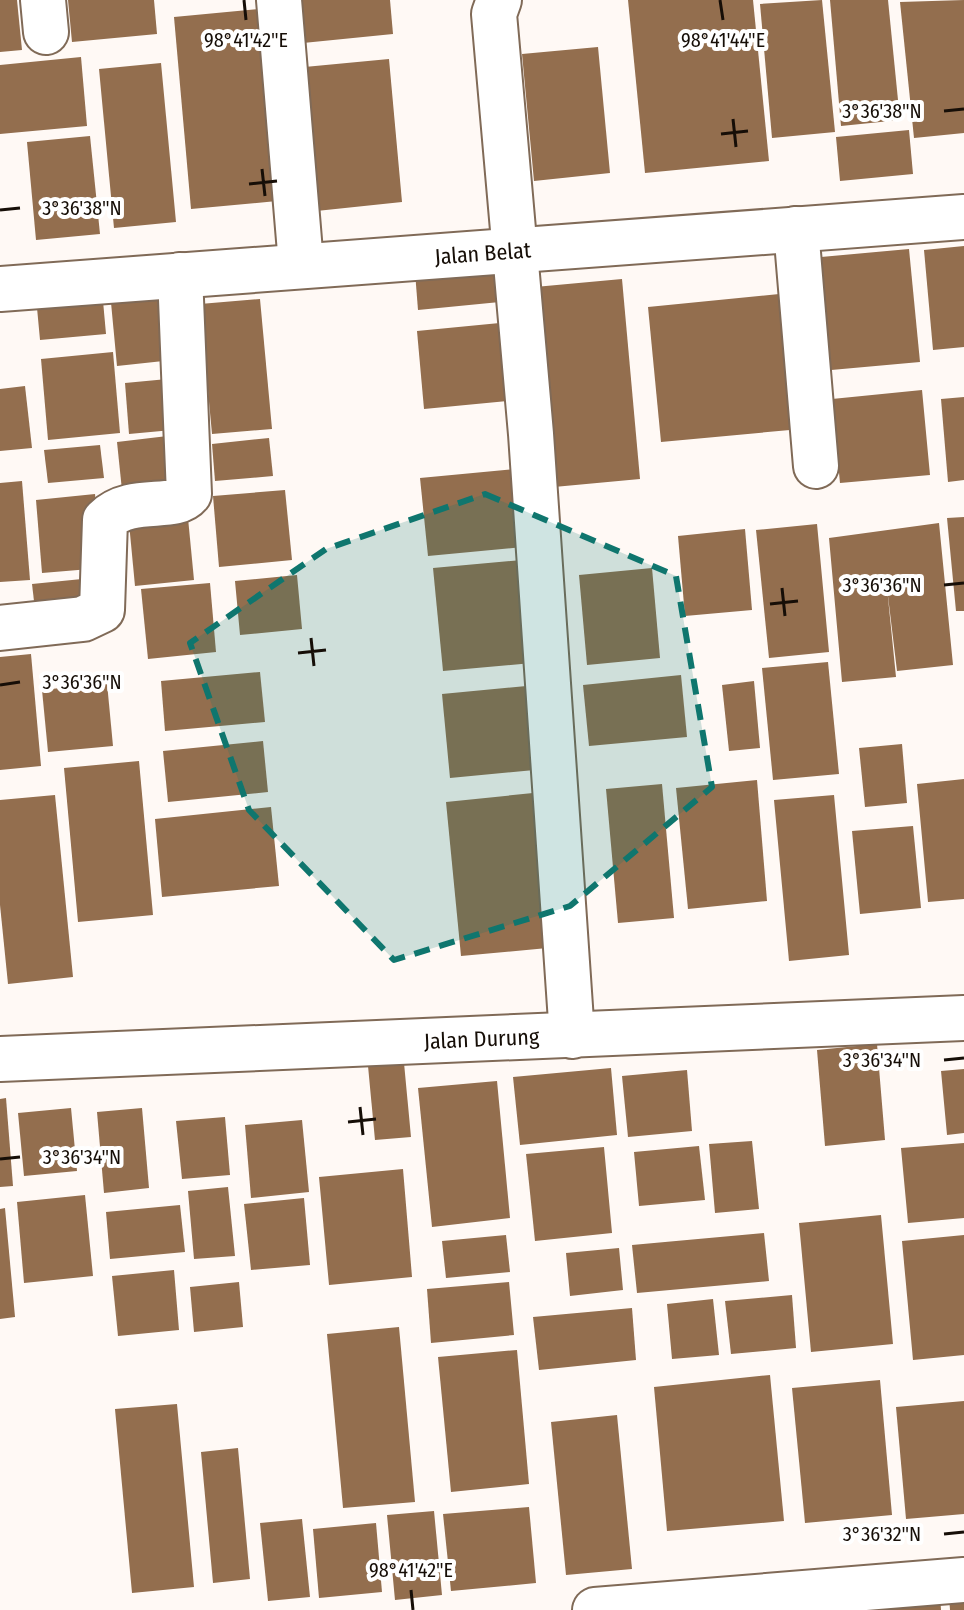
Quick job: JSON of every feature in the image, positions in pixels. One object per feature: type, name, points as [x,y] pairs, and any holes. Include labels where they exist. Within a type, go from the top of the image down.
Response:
[{"type":"street","points":[[279,0],[301,264]]},
{"type":"street","points":[[499,0],[494,14],[531,434],[572,1036]]},
{"type":"street","name":"Jalan Belat","points":[[0,289],[515,248],[964,217]]},
{"type":"street","points":[[796,229],[816,466]]},
{"type":"street","points":[[0,628],[83,619],[102,610],[105,520],[127,505],[177,501],[189,494],[180,275]]},
{"type":"street","name":"Jalan Durung","points":[[0,1059],[964,1018]]},
{"type":"street","points":[[595,1610],[964,1580]]},
{"type":"highlighted area","points":[[485,494],[676,576],[712,787],[570,906],[394,960],[249,810],[190,643],[326,549]]},
{"type":"building","points":[[0,0],[17,0],[22,50],[0,52]]},
{"type":"building","points":[[68,0],[154,0],[157,34],[72,42]]},
{"type":"building","points":[[289,0],[390,0],[393,34],[293,44]]},
{"type":"building","points":[[628,0],[753,0],[769,161],[645,173]]},
{"type":"building","points":[[822,0],[835,132],[772,138],[760,4]]},
{"type":"building","points":[[830,0],[888,0],[900,120],[841,126]]},
{"type":"building","points":[[964,0],[964,133],[914,138],[900,2]]},
{"type":"building","points":[[259,9],[277,201],[191,209],[174,17]]},
{"type":"building","points":[[598,47],[610,173],[534,181],[522,54]]},
{"type":"building","points":[[81,57],[87,126],[0,134],[0,65]]},
{"type":"building","points":[[389,59],[402,202],[307,212],[294,68]]},
{"type":"building","points":[[161,63],[176,222],[114,228],[99,69]]},
{"type":"building","points":[[909,130],[913,174],[840,181],[836,137]]},
{"type":"building","points":[[90,136],[100,234],[36,240],[27,142]]},
{"type":"building","points":[[964,246],[964,347],[933,350],[924,250]]},
{"type":"building","points":[[909,249],[920,362],[820,371],[810,258]]},
{"type":"building","points":[[507,263],[511,301],[418,310],[415,272]]},
{"type":"building","points":[[622,279],[640,479],[554,487],[535,287]]},
{"type":"building","points":[[175,286],[182,359],[117,366],[110,292]]},
{"type":"building","points":[[102,290],[106,334],[40,340],[36,297]]},
{"type":"building","points":[[789,293],[801,429],[661,442],[648,307]]},
{"type":"building","points":[[260,299],[272,429],[212,434],[200,304]]},
{"type":"building","points":[[510,322],[518,400],[424,409],[417,331]]},
{"type":"building","points":[[113,352],[120,433],[48,440],[41,359]]},
{"type":"building","points":[[178,378],[183,429],[129,434],[125,383]]},
{"type":"building","points":[[25,386],[32,448],[0,451],[0,389]]},
{"type":"building","points":[[922,390],[930,475],[840,483],[832,399]]},
{"type":"building","points":[[964,397],[964,480],[948,482],[941,399]]},
{"type":"building","points":[[176,435],[182,494],[123,500],[117,442]]},
{"type":"building","points":[[269,438],[273,476],[215,481],[212,444]]},
{"type":"building","points":[[100,445],[104,478],[48,483],[44,450]]},
{"type":"building","points":[[526,468],[533,546],[428,556],[420,478]]},
{"type":"building","points":[[22,481],[30,580],[0,582],[0,483]]},
{"type":"building","points":[[285,490],[292,560],[219,567],[213,496]]},
{"type":"building","points":[[95,494],[102,568],[42,573],[36,500]]},
{"type":"building","points":[[964,517],[964,611],[956,611],[947,518]]},
{"type":"building","points":[[188,518],[194,580],[135,586],[129,523]]},
{"type":"building","points":[[939,523],[953,665],[897,671],[887,588],[896,677],[842,682],[829,538]]},
{"type":"building","points":[[817,524],[829,652],[769,658],[756,530]]},
{"type":"building","points":[[745,529],[752,610],[685,616],[678,536]]},
{"type":"building","points":[[522,560],[532,663],[443,671],[433,568]]},
{"type":"building","points":[[652,568],[660,658],[587,665],[579,575]]},
{"type":"building","points":[[297,575],[302,629],[240,635],[235,581]]},
{"type":"building","points":[[92,578],[95,611],[36,618],[32,584]]},
{"type":"building","points":[[210,583],[216,652],[148,659],[141,589]]},
{"type":"building","points":[[31,654],[41,766],[0,770],[0,657]]},
{"type":"building","points":[[828,662],[839,774],[773,780],[762,668]]},
{"type":"building","points":[[260,672],[265,722],[165,731],[161,681]]},
{"type":"building","points":[[681,675],[687,737],[589,746],[583,685]]},
{"type":"building","points":[[754,681],[760,748],[729,751],[722,685]]},
{"type":"building","points":[[107,683],[113,746],[48,752],[42,690]]},
{"type":"building","points":[[537,685],[545,769],[450,778],[442,694]]},
{"type":"building","points":[[263,741],[268,792],[168,802],[163,751]]},
{"type":"building","points":[[902,744],[907,803],[865,807],[859,748]]},
{"type":"building","points":[[139,761],[153,915],[78,922],[64,768]]},
{"type":"building","points":[[964,779],[964,899],[928,902],[917,784]]},
{"type":"building","points":[[757,780],[767,901],[688,909],[676,788]]},
{"type":"building","points":[[662,784],[674,918],[618,923],[606,789]]},
{"type":"building","points":[[543,792],[558,947],[461,956],[446,802]]},
{"type":"building","points":[[55,795],[73,977],[8,984],[0,905],[0,800]]},
{"type":"building","points":[[834,795],[849,955],[789,961],[774,800]]},
{"type":"building","points":[[271,807],[279,886],[162,897],[155,819]]},
{"type":"building","points":[[913,826],[921,908],[860,914],[852,831]]},
{"type":"building","points":[[877,1044],[885,1140],[825,1146],[817,1050]]},
{"type":"building","points":[[404,1063],[411,1137],[375,1140],[368,1066]]},
{"type":"building","points":[[611,1068],[617,1135],[520,1145],[513,1077]]},
{"type":"building","points":[[964,1069],[964,1133],[947,1135],[941,1071]]},
{"type":"building","points":[[687,1070],[692,1131],[628,1137],[622,1076]]},
{"type":"building","points":[[497,1081],[510,1218],[432,1227],[418,1088]]},
{"type":"building","points":[[6,1098],[13,1186],[0,1187],[0,1099]]},
{"type":"building","points":[[71,1108],[77,1171],[24,1176],[18,1113]]},
{"type":"building","points":[[142,1108],[149,1188],[104,1193],[97,1112]]},
{"type":"building","points":[[225,1117],[230,1175],[182,1179],[176,1121]]},
{"type":"building","points":[[302,1120],[309,1192],[251,1198],[245,1125]]},
{"type":"building","points":[[752,1141],[759,1209],[715,1213],[709,1144]]},
{"type":"building","points":[[964,1143],[964,1218],[908,1223],[901,1148]]},
{"type":"building","points":[[699,1146],[705,1200],[639,1206],[634,1152]]},
{"type":"building","points":[[604,1147],[612,1233],[535,1241],[526,1154]]},
{"type":"building","points":[[403,1169],[412,1277],[329,1285],[319,1177]]},
{"type":"building","points":[[228,1187],[235,1256],[194,1259],[188,1191]]},
{"type":"building","points":[[85,1195],[93,1276],[24,1283],[17,1202]]},
{"type":"building","points":[[304,1198],[310,1265],[251,1270],[244,1204]]},
{"type":"building","points":[[180,1205],[185,1252],[110,1259],[106,1212]]},
{"type":"building","points":[[5,1208],[15,1317],[0,1319],[0,1209]]},
{"type":"building","points":[[881,1215],[893,1344],[811,1352],[799,1223]]},
{"type":"building","points":[[764,1233],[769,1281],[637,1293],[632,1245]]},
{"type":"building","points":[[506,1235],[510,1272],[446,1278],[442,1241]]},
{"type":"building","points":[[964,1235],[964,1355],[913,1360],[902,1241]]},
{"type":"building","points":[[619,1248],[623,1290],[570,1296],[566,1253]]},
{"type":"building","points":[[174,1270],[179,1330],[118,1336],[112,1276]]},
{"type":"building","points":[[239,1282],[243,1327],[194,1332],[190,1287]]},
{"type":"building","points":[[509,1282],[514,1335],[431,1343],[427,1289]]},
{"type":"building","points":[[792,1295],[796,1348],[731,1354],[725,1301]]},
{"type":"building","points":[[713,1299],[719,1355],[672,1359],[667,1304]]},
{"type":"building","points":[[632,1308],[636,1360],[539,1370],[533,1317]]},
{"type":"building","points":[[399,1327],[415,1502],[343,1508],[327,1334]]},
{"type":"building","points":[[517,1350],[529,1484],[451,1492],[438,1357]]},
{"type":"building","points":[[770,1375],[784,1521],[667,1531],[654,1387]]},
{"type":"building","points":[[880,1380],[892,1515],[805,1523],[792,1388]]},
{"type":"building","points":[[964,1401],[964,1514],[906,1519],[896,1407]]},
{"type":"building","points":[[177,1404],[194,1587],[132,1593],[115,1409]]},
{"type":"building","points":[[617,1415],[632,1569],[566,1575],[551,1422]]},
{"type":"building","points":[[238,1448],[250,1579],[213,1583],[201,1452]]},
{"type":"building","points":[[529,1507],[536,1583],[451,1591],[443,1514]]},
{"type":"building","points":[[434,1511],[442,1595],[395,1600],[387,1515]]},
{"type":"building","points":[[302,1519],[310,1597],[268,1601],[260,1523]]},
{"type":"building","points":[[376,1523],[382,1592],[319,1598],[313,1529]]},
{"type":"building","points":[[940,1592],[941,1610],[886,1610],[885,1597]]},
{"type":"building","points":[[964,1594],[964,1610],[950,1610],[949,1596]]}]
